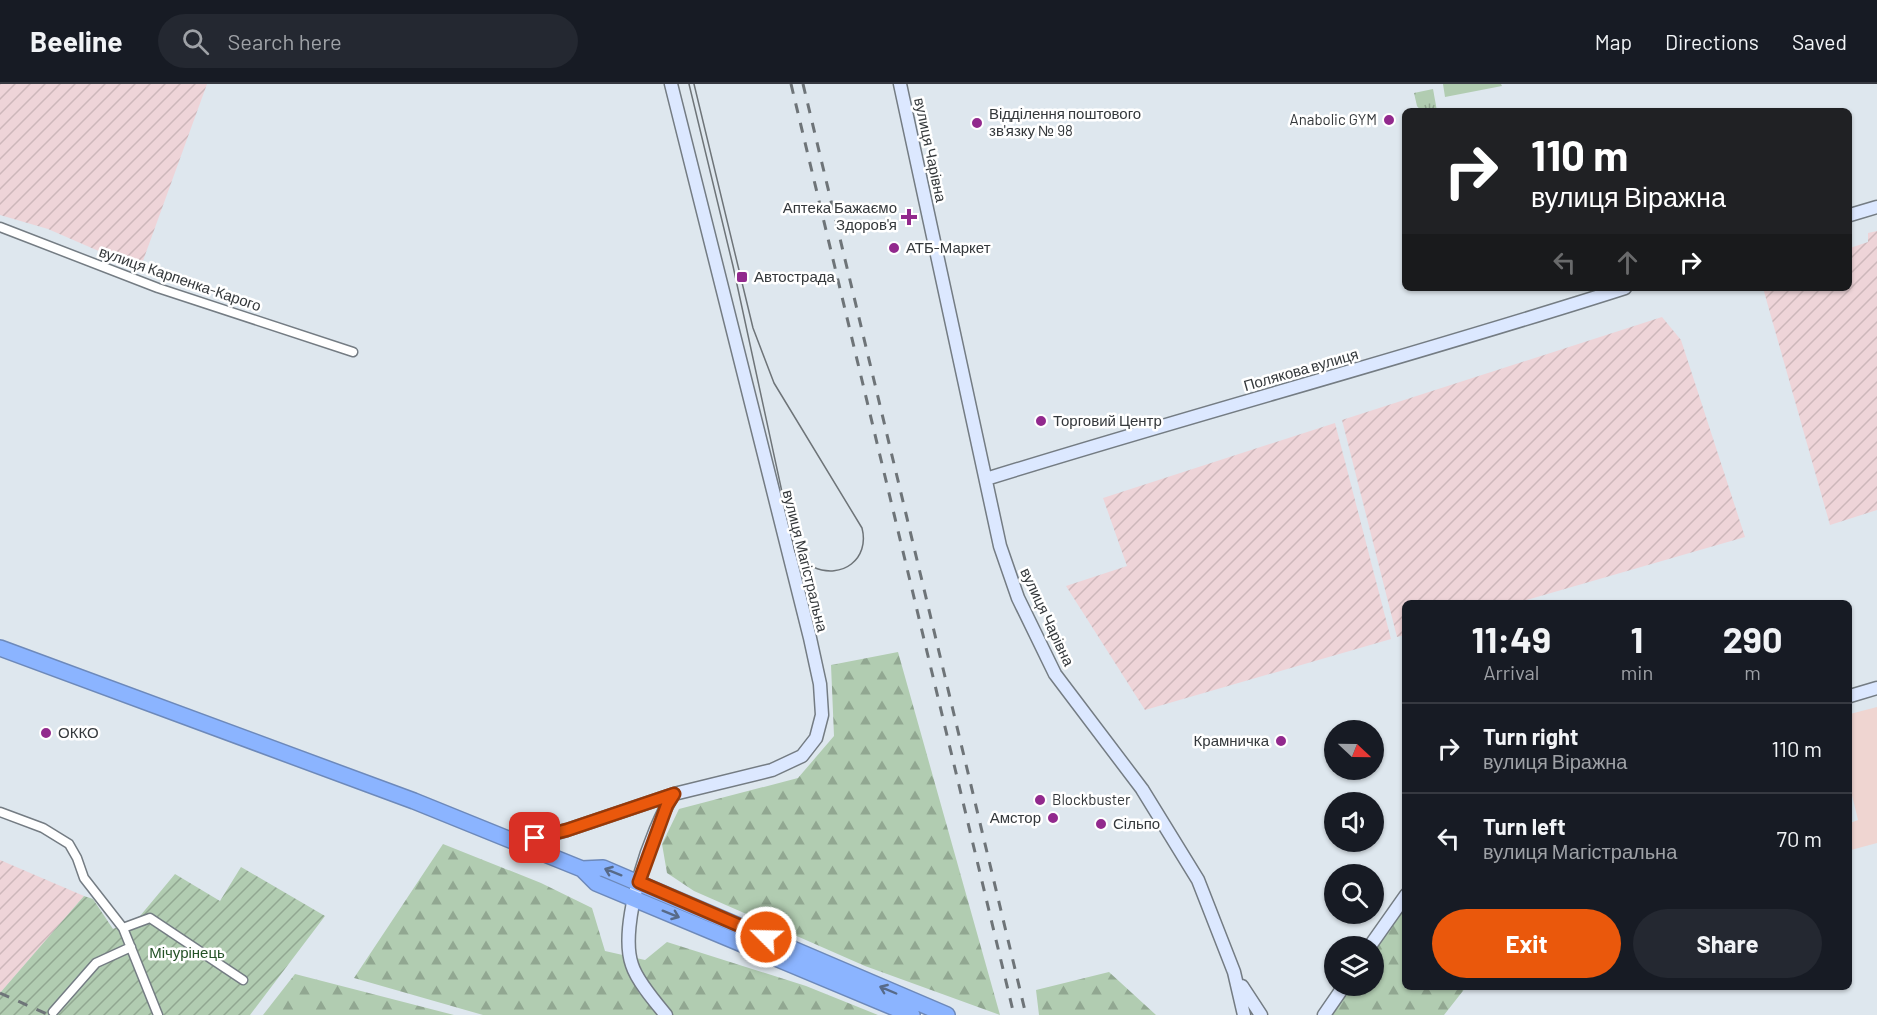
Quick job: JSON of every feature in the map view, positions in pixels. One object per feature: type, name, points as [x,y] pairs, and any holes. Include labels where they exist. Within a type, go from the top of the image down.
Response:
[{"type":"highway","points":[[0,648],[266,745],[582,868],[603,868],[944,1014]]},
{"type":"highway","points":[[582,868],[596,883],[912,1015]]},
{"type":"street","name":"вулиця Магістральна","points":[[520,843],[567,830],[674,794],[772,770],[802,756],[816,738],[822,715],[820,684],[810,638],[671,84]]},
{"type":"street","name":"вулиця Чарівна","points":[[900,84],[1000,546],[1018,597],[1055,674],[1160,816],[1198,880],[1234,972],[1244,1015]]},
{"type":"street","points":[[1852,214],[1877,207]]},
{"type":"street","name":"вулиця Карпенка-Карого","points":[[0,227],[158,288],[353,352]]},
{"type":"street","name":"Полякова вулиця","points":[[986,479],[1103,442],[1474,336],[1616,291]]},
{"type":"street","points":[[1852,695],[1877,688]]},
{"type":"street","points":[[666,1015],[632,965],[628,928],[639,882],[667,805],[674,794]]},
{"type":"street","points":[[0,812],[43,828],[69,844],[84,878],[123,928],[158,1015]]},
{"type":"street","points":[[1377,936],[1402,901]]},
{"type":"street","points":[[123,928],[150,918],[243,980]]},
{"type":"street","points":[[53,1012],[96,963],[131,947]]},
{"type":"street","points":[[1234,972],[1260,1015]]},
{"type":"street","points":[[1324,1015],[1337,996]]},
{"type":"shaded area","points":[[0,84],[207,84],[140,269],[48,229],[0,215]]},
{"type":"shaded area","points":[[1877,231],[1877,510],[1830,525],[1764,291],[1852,291],[1852,247],[1868,242],[1868,233]]},
{"type":"shaded area","points":[[1662,317],[1681,340],[1745,537],[1526,600],[1402,600],[1402,636],[1397,637],[1342,420]]},
{"type":"shaded area","points":[[1335,423],[1391,639],[1145,710],[1066,586],[1127,566],[1103,498]]},
{"type":"shaded area","points":[[1877,707],[1877,843],[1852,850],[1852,822],[1858,820],[1852,795],[1852,713]]},
{"type":"shaded area","points":[[0,860],[84,896],[0,993]]},
{"type":"green space","points":[[1443,84],[1501,84],[1502,86],[1445,97]]},
{"type":"green space","points":[[1433,89],[1436,108],[1419,108],[1414,93]]},
{"type":"green space","points":[[898,652],[1000,1015],[865,966],[694,891],[667,873],[662,844],[679,809],[798,778],[834,736],[831,665]]},
{"type":"green space","points":[[443,844],[541,883],[592,908],[605,951],[645,960],[667,942],[806,986],[878,1015],[483,1015],[354,978]]},
{"type":"green space","name":"Мічурінець","points":[[241,867],[325,916],[250,1015],[0,1015],[0,993],[84,896],[93,899],[113,929],[140,916],[175,874],[220,901]]},
{"type":"green space","points":[[1402,911],[1402,990],[1464,990],[1444,1015],[1332,1015],[1345,996],[1384,996],[1384,938]]},
{"type":"green space","points":[[1109,972],[1156,1015],[1039,1015],[1036,990]]},
{"type":"green space","points":[[295,974],[454,1015],[263,1015]]},
{"type":"tram line","points":[[689,84],[733,266],[795,552],[805,563],[813,567],[834,571],[843,569],[858,557],[862,549],[862,528],[774,383],[753,328],[694,84]]},
{"type":"railway","points":[[791,84],[1014,1015]]},
{"type":"railway","points":[[803,84],[1026,1015]]},
{"type":"railway","points":[[0,993],[49,1015]]},
{"type":"place","name":"Anabolic GYM","points":[[1389,120]]},
{"type":"place","name":"Відділення поштового зв'язку № 98","points":[[977,123]]},
{"type":"place","name":"Аптека Бажаємо Здоров'я","points":[[909,217]]},
{"type":"place","name":"АТБ-Маркет","points":[[894,248]]},
{"type":"place","name":"Автострада","points":[[742,277]]},
{"type":"place","name":"Торговий Центр","points":[[1041,421]]},
{"type":"place","name":"ОККО","points":[[46,733]]},
{"type":"place","name":"Крамничка","points":[[1281,741]]},
{"type":"place","name":"Blockbuster","points":[[1040,800]]},
{"type":"place","name":"Амстор","points":[[1053,818]]},
{"type":"place","name":"Сільпо","points":[[1101,824]]},
{"type":"route","points":[[535,838],[567,830],[674,794],[667,805],[639,882],[766,937]]}]
